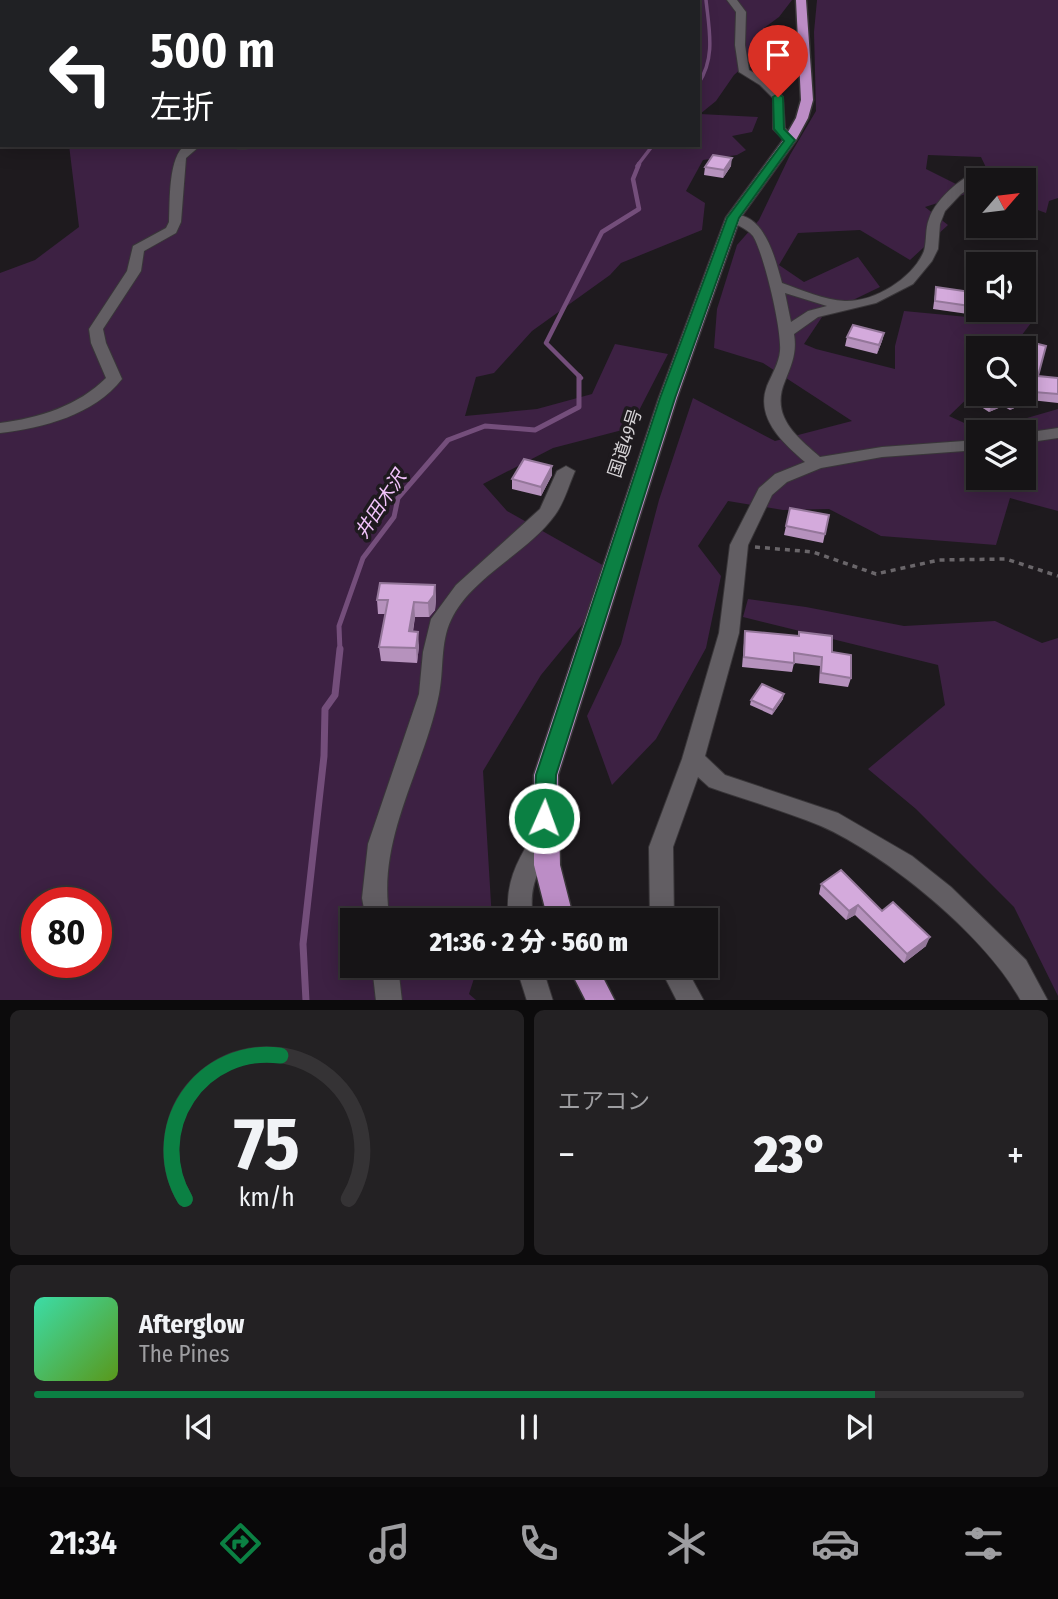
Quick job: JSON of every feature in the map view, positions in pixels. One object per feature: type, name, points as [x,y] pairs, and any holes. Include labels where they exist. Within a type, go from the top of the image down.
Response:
[{"type":"highway","name":"国道49号","points":[[556,908],[549,890],[543,840],[546,775],[667,398],[733,218],[790,140],[802,118],[807,100],[802,0]]},
{"type":"highway","points":[[589,978],[601,1000]]},
{"type":"street","points":[[732,0],[741,12],[740,45],[744,72],[764,83],[778,97],[779,129],[790,140]]},
{"type":"street","points":[[0,428],[27,426],[52,418],[76,406],[114,379],[112,368],[96,339],[96,329],[134,271],[138,249],[171,230],[175,222],[180,158],[184,151],[191,147]]},
{"type":"street","points":[[785,334],[813,314],[859,304],[892,291],[918,273],[932,247],[936,215],[966,186]]},
{"type":"street","points":[[733,218],[749,225],[760,237],[777,286],[788,348],[785,364],[772,388],[773,414],[783,431],[817,463]]},
{"type":"street","points":[[777,286],[845,305]]},
{"type":"street","points":[[1036,436],[1058,433]]},
{"type":"street","points":[[662,908],[661,847],[693,759],[729,633],[739,545],[765,492],[781,478],[817,463],[881,452],[966,446]]},
{"type":"street","points":[[375,908],[380,844],[429,694],[433,652],[441,619],[463,590],[548,512],[566,471]]},
{"type":"street","points":[[693,759],[717,781],[830,820],[904,863],[943,894],[1017,968],[1035,1000]]},
{"type":"street","points":[[519,908],[522,871],[543,840]]},
{"type":"street","points":[[386,978],[388,1000]]},
{"type":"street","points":[[533,978],[540,1000]]},
{"type":"street","points":[[679,978],[691,1000]]},
{"type":"path","points":[[739,545],[813,552],[876,574],[939,559],[1006,559],[1058,576]]},
{"type":"shaded area","points":[[700,0],[792,0],[779,17],[764,28],[769,44],[734,75],[716,101],[700,114]]},
{"type":"shaded area","points":[[817,0],[1058,0],[1058,198],[1049,201],[1046,213],[1036,209],[1036,168],[986,168],[981,157],[928,155],[926,169],[966,189],[966,194],[925,207],[948,225],[910,260],[860,230],[798,233],[779,265],[804,282],[858,257],[880,287],[824,314],[804,344],[895,369],[895,346],[904,311],[966,317],[966,322],[1031,323],[1021,336],[966,336],[966,400],[949,416],[966,424],[966,490],[1036,490],[1036,420],[1020,420],[1058,409],[1058,511],[1010,498],[996,545],[881,536],[829,509],[783,510],[728,501],[698,546],[721,576],[706,648],[656,739],[612,785],[587,716],[621,644],[659,500],[693,398],[775,441],[852,421],[763,363],[714,348],[717,309],[737,245],[759,220],[790,155],[816,111],[814,32]]},
{"type":"shaded area","points":[[700,114],[758,117],[752,132],[732,136],[746,150],[737,155],[703,160],[686,191],[705,203],[702,230],[621,263],[610,275],[532,331],[494,373],[476,377],[465,416],[537,409],[592,394],[615,344],[668,354],[630,428],[553,448],[483,484],[507,511],[606,567],[591,614],[541,675],[483,771],[491,908],[340,908],[340,978],[474,978],[469,994],[476,1000],[0,1000],[0,273],[35,260],[79,227],[69,147],[700,147]]},
{"type":"shaded area","points":[[748,599],[904,626],[995,621],[1042,643],[1058,638],[1058,996],[1014,907],[916,809],[868,769],[945,705],[938,665],[743,617]]},
{"type":"building","points":[[713,155],[732,158],[724,170],[705,167]]},
{"type":"building","points":[[936,287],[966,291],[966,305],[935,301]]},
{"type":"building","points":[[853,325],[884,333],[879,345],[847,337]]},
{"type":"building","points":[[1036,344],[1046,346],[1038,376],[1058,378],[1058,394],[1036,392]]},
{"type":"building","points":[[524,459],[552,466],[541,487],[512,479]]},
{"type":"building","points":[[790,508],[829,515],[825,534],[786,526]]},
{"type":"building","points":[[380,583],[435,585],[434,595],[428,603],[414,602],[409,631],[418,632],[416,648],[379,647],[388,600],[377,600]]},
{"type":"building","points":[[745,631],[832,636],[832,652],[851,655],[851,678],[821,673],[822,657],[794,653],[794,663],[744,657]]},
{"type":"building","points":[[762,684],[784,694],[773,710],[751,700]]},
{"type":"building","points":[[841,870],[882,911],[893,902],[930,937],[907,954],[858,905],[849,911],[821,884]]},
{"type":"waterway","name":"井田木沢","points":[[700,81],[709,54],[710,32],[706,0]]},
{"type":"waterway","name":"井田木沢","points":[[637,166],[651,147]]},
{"type":"waterway","name":"井田木沢","points":[[579,376],[546,343],[602,232],[639,209],[633,179],[639,164]]},
{"type":"waterway","name":"井田木沢","points":[[340,650],[339,626],[363,558],[394,517],[398,498],[448,440],[485,426],[535,430],[579,407],[579,376]]},
{"type":"waterway","name":"井田木沢","points":[[306,1000],[303,944],[324,756],[325,709],[335,695],[340,650]]},
{"type":"route","points":[[544,818],[546,775],[667,398],[733,218],[790,140],[781,134],[779,129],[778,97]]}]
